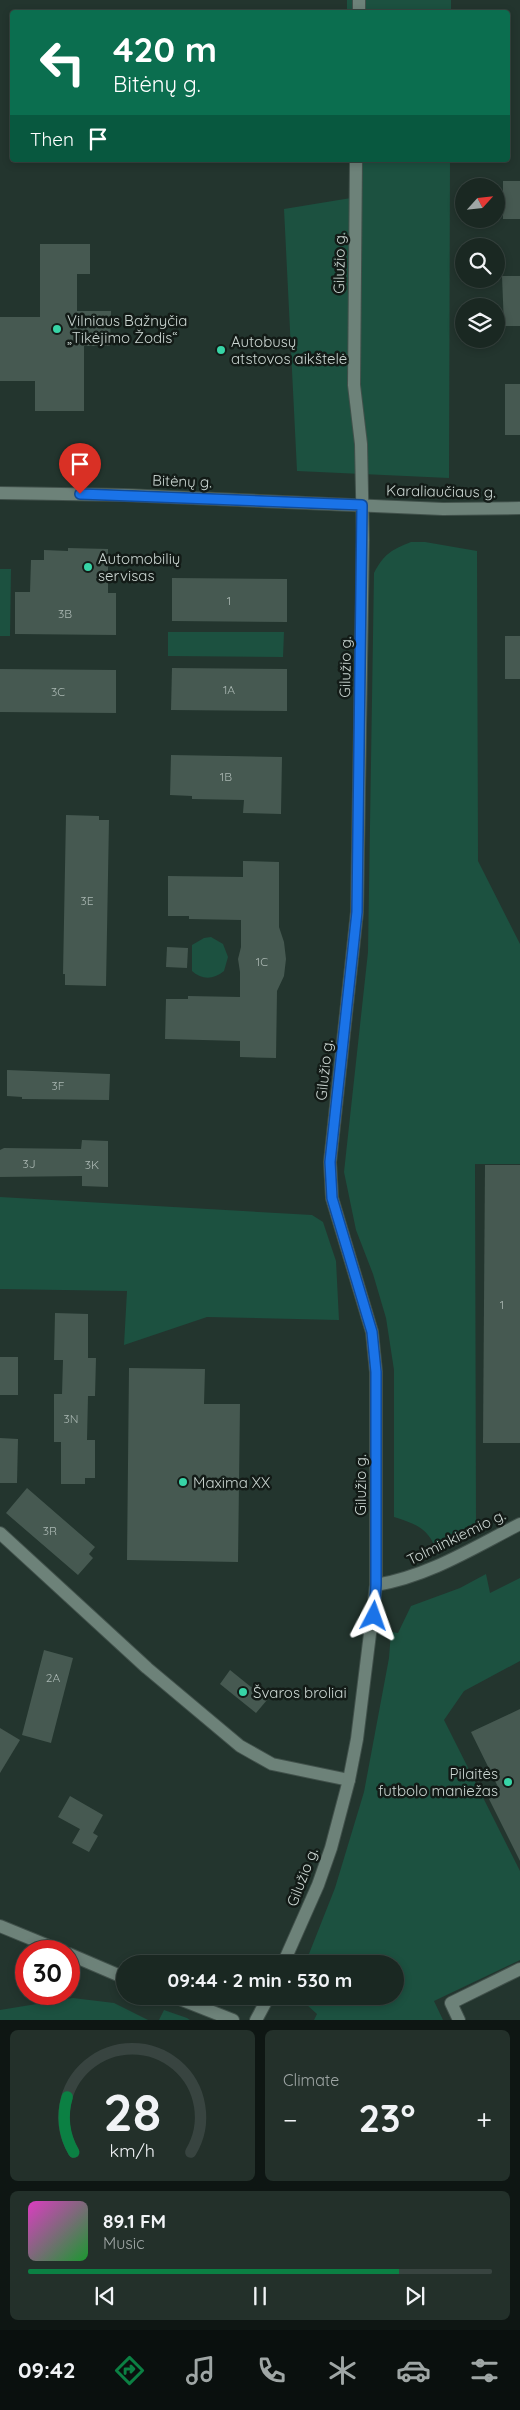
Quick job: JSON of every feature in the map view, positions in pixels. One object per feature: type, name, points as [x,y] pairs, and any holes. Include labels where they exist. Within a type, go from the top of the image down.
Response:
[{"type":"street","name":"Gilužio g.","points":[[287,1955],[318,1885],[331,1848],[349,1780],[357,1739],[376,1585],[376,1372],[372,1332],[332,1198],[330,1162],[357,912],[362,505],[361,444],[354,385],[356,162]]},
{"type":"street","name":"Bitėnų g.","points":[[0,493],[124,495],[362,505]]},
{"type":"street","name":"Karaliaučiaus g.","points":[[362,505],[443,509],[520,508]]},
{"type":"street","name":"Tolminkiemio g.","points":[[376,1585],[401,1581],[428,1571],[520,1524]]},
{"type":"street","points":[[0,1533],[147,1668],[240,1746],[272,1764],[349,1780]]},
{"type":"street","points":[[0,1926],[34,1940]]},
{"type":"street","points":[[80,1959],[116,1974]]},
{"type":"street","points":[[460,2020],[451,2003],[520,1969]]},
{"type":"street","points":[[195,2005],[233,2020]]},
{"type":"street","points":[[256,2020],[264,2005]]},
{"type":"green space","points":[[347,0],[451,0],[451,10],[347,10]]},
{"type":"green space","points":[[351,162],[450,162],[449,478],[297,471],[284,209],[351,198]]},
{"type":"green space","points":[[411,542],[425,542],[477,551],[478,861],[520,944],[520,1164],[475,1164],[476,1525],[435,1547],[424,1530],[394,1517],[394,1370],[386,1318],[373,1274],[356,1230],[344,1172],[368,952],[374,573],[381,561],[389,553]]},
{"type":"green space","points":[[0,569],[11,569],[10,636],[0,636]]},
{"type":"green space","points":[[168,632],[284,632],[283,657],[168,656]]},
{"type":"green space","points":[[211,937],[223,944],[228,957],[224,971],[208,978],[192,971],[192,945],[204,938]]},
{"type":"green space","points":[[0,1197],[312,1215],[323,1222],[336,1261],[339,1320],[207,1317],[124,1345],[127,1291],[0,1289]]},
{"type":"green space","points":[[486,1574],[490,1593],[520,1578],[520,1661],[464,1691],[444,1720],[520,1871],[520,1960],[434,2001],[443,2020],[314,2020],[317,2014],[307,2005],[404,2005],[404,1955],[309,1955],[335,1888],[364,1792],[389,1658],[391,1632],[398,1633],[411,1606],[460,1588]]},
{"type":"green space","points":[[80,1999],[114,2003],[148,2020],[0,2020],[0,2010],[30,2005],[80,2005]]},
{"type":"green space","points":[[164,2010],[187,2018],[190,2020],[159,2020]]},
{"type":"building","points":[[505,181],[520,181],[520,219],[505,219]]},
{"type":"building","name":"Vilniaus Bažnyčia „Tikėjimo Žodis“","points":[[40,244],[90,244],[90,274],[77,274],[77,311],[111,311],[110,346],[84,346],[84,411],[35,411],[35,381],[0,381],[0,317],[40,317]]},
{"type":"building","points":[[505,276],[520,276],[520,326],[505,326],[505,298],[503,298]]},
{"type":"building","points":[[505,384],[520,384],[520,435],[505,435]]},
{"type":"building","points":[[68,548],[108,549],[108,593],[116,593],[116,635],[15,634],[15,592],[30,592],[31,560],[44,560],[44,550],[68,551]]},
{"type":"building","points":[[172,578],[287,579],[287,622],[172,621]]},
{"type":"building","points":[[505,636],[520,636],[520,679],[505,679]]},
{"type":"building","points":[[172,668],[287,669],[287,711],[171,710]]},
{"type":"building","points":[[0,669],[116,670],[116,713],[0,712]]},
{"type":"building","points":[[171,755],[282,757],[281,814],[243,813],[244,800],[192,799],[192,796],[170,795]]},
{"type":"building","points":[[66,815],[99,816],[99,820],[109,820],[106,986],[65,985],[65,974],[63,974]]},
{"type":"building","points":[[243,861],[279,862],[279,927],[284,942],[286,959],[284,976],[277,991],[276,1058],[240,1057],[240,1041],[165,1039],[166,999],[188,999],[188,996],[240,997],[238,959],[241,947],[241,920],[189,919],[189,916],[168,916],[168,876],[243,877]]},
{"type":"building","points":[[167,947],[188,948],[187,968],[166,967]]},
{"type":"building","points":[[7,1070],[110,1074],[109,1100],[22,1099],[22,1097],[7,1096]]},
{"type":"building","points":[[82,1140],[108,1141],[108,1187],[82,1186],[82,1176],[0,1177],[0,1150],[4,1148],[81,1149]]},
{"type":"building","points":[[485,1165],[520,1165],[520,1443],[483,1443]]},
{"type":"building","points":[[55,1313],[88,1314],[88,1358],[96,1358],[95,1396],[88,1396],[87,1440],[95,1440],[95,1478],[85,1478],[85,1484],[61,1484],[61,1442],[54,1442],[54,1394],[62,1394],[63,1360],[54,1360]]},
{"type":"building","points":[[0,1357],[18,1357],[18,1395],[0,1395]]},
{"type":"building","name":"Maxima XX","points":[[129,1368],[205,1369],[204,1404],[240,1404],[238,1562],[127,1560]]},
{"type":"building","points":[[0,1438],[18,1439],[17,1483],[0,1483]]},
{"type":"building","points":[[27,1488],[95,1547],[89,1554],[93,1558],[78,1575],[6,1513]]},
{"type":"building","points":[[44,1650],[73,1658],[51,1743],[22,1735]]},
{"type":"building","name":"Švaros broliai","points":[[230,1670],[267,1700],[256,1713],[220,1684]]},
{"type":"building","name":"Pilaitės futbolo maniežas","points":[[520,1709],[520,1861],[488,1797],[500,1791],[471,1732]]},
{"type":"building","points":[[0,1728],[20,1740],[0,1773]]},
{"type":"building","points":[[70,1796],[103,1815],[93,1833],[98,1836],[89,1852],[72,1843],[80,1829],[58,1817]]},
{"type":"place","name":"Vilniaus Bažnyčia „Tikėjimo Žodis“","points":[[57,329]]},
{"type":"place","name":"Autobusų atstovos aikštelė","points":[[221,350]]},
{"type":"place","name":"Automobilių servisas","points":[[88,567]]},
{"type":"place","name":"Maxima XX","points":[[183,1482]]},
{"type":"place","name":"Švaros broliai","points":[[243,1692]]},
{"type":"place","name":"Pilaitės futbolo maniežas","points":[[508,1782]]},
{"type":"route","points":[[80,494],[362,505],[360,813],[357,912],[330,1162],[332,1198],[372,1332],[376,1372],[376,1585],[374,1616]]}]
